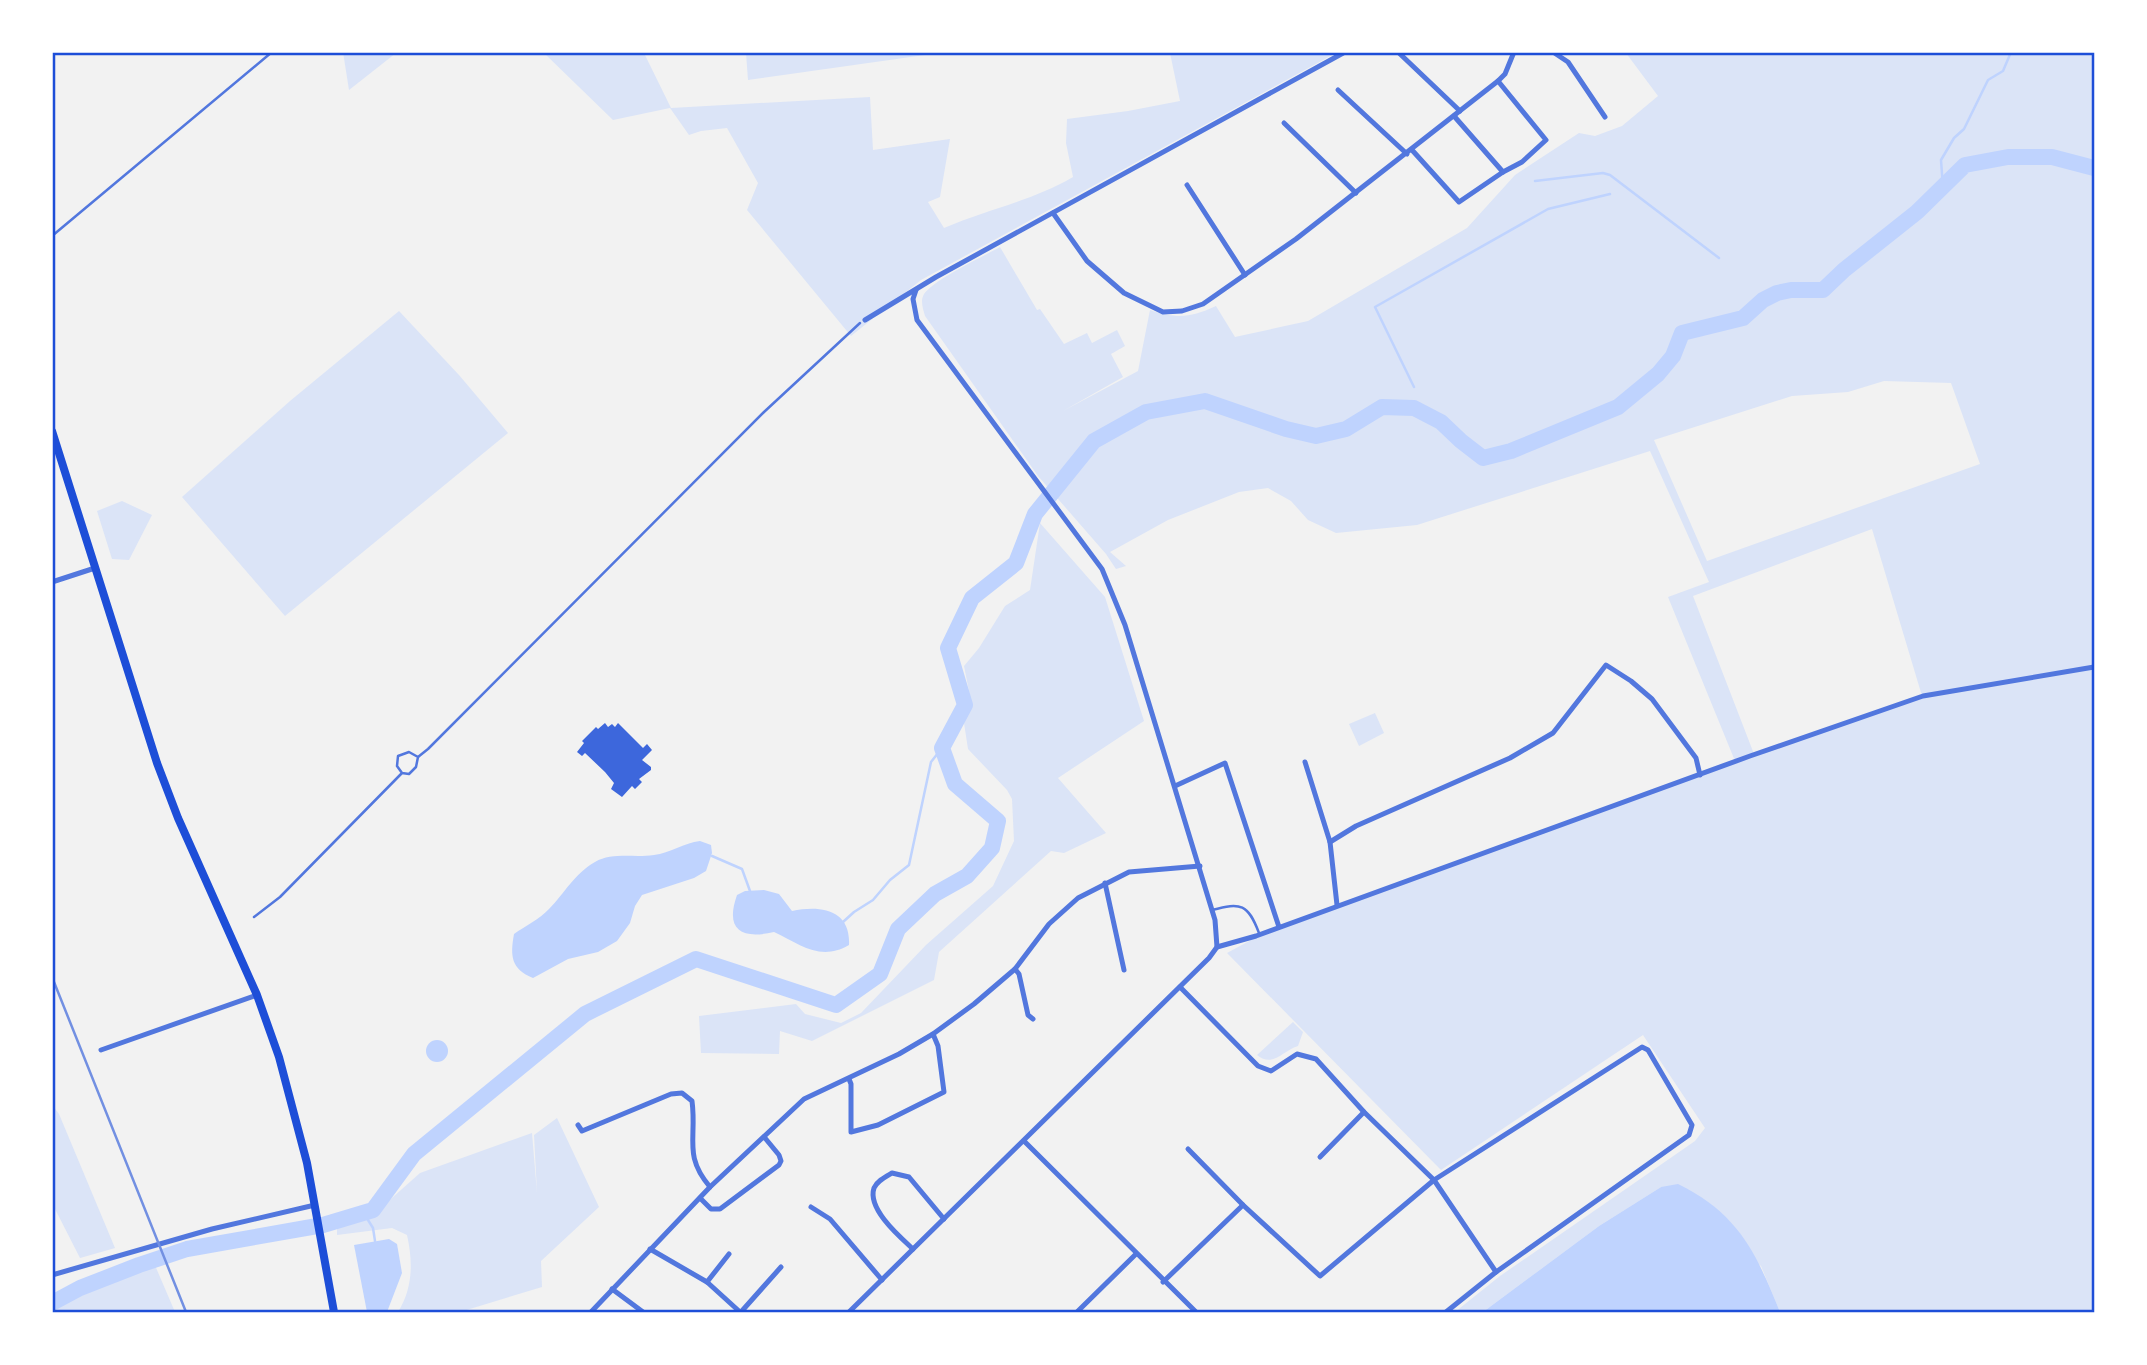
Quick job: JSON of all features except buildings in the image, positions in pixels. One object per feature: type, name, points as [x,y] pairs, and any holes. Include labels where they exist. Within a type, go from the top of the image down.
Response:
[{"type":"main road","points":[[52,431],[165,785],[257,995],[293,1104],[334,1312]]},
{"type":"street","points":[[862,322],[1052,213],[1345,52]]},
{"type":"street","points":[[1398,52],[1457,114],[1503,172]]},
{"type":"street","points":[[1052,213],[1087,261],[1124,293],[1163,312],[1182,312],[1203,304],[1245,275],[1410,152],[1498,81],[1505,74],[1514,52]]},
{"type":"street","points":[[1553,52],[1568,62],[1605,117]]},
{"type":"street","points":[[1338,90],[1410,152],[1459,202],[1522,162],[1546,140],[1498,81]]},
{"type":"street","points":[[1284,124],[1356,193]]},
{"type":"street","points":[[1187,185],[1245,275]]},
{"type":"street","points":[[916,290],[913,299],[917,320],[1104,574],[1125,625],[1200,866],[1218,933],[1217,947]]},
{"type":"street","points":[[52,582],[95,568]]},
{"type":"street","points":[[1330,842],[1356,826],[1510,758],[1553,733],[1606,665],[1652,699],[1696,758],[1700,775]]},
{"type":"street","points":[[849,1312],[1181,987],[1217,947],[1923,696],[2095,667]]},
{"type":"street","points":[[1304,762],[1330,842],[1337,905]]},
{"type":"street","points":[[1175,786],[1225,763],[1279,927]]},
{"type":"street","points":[[592,1312],[710,1187],[804,1099],[899,1054],[933,1034],[974,1004],[1015,969],[1049,924],[1078,898],[1129,872],[1200,866]]},
{"type":"street","points":[[1105,883],[1124,970]]},
{"type":"street","points":[[1015,969],[1019,974],[1028,1015],[1033,1019]]},
{"type":"street","points":[[1181,987],[1258,1066],[1271,1071],[1297,1054],[1316,1059],[1364,1112],[1434,1180],[1496,1272]]},
{"type":"street","points":[[101,1051],[257,995]]},
{"type":"street","points":[[849,1079],[851,1132],[878,1125],[944,1093],[938,1046],[933,1034]]},
{"type":"street","points":[[1188,1149],[1243,1205],[1320,1276],[1434,1180],[1642,1047],[1648,1050],[1692,1125],[1689,1135],[1496,1272],[1447,1312]]},
{"type":"street","points":[[586,1140],[580,1128],[671,1094],[682,1093],[692,1101],[693,1155],[697,1172],[710,1187]]},
{"type":"street","points":[[1320,1157],[1364,1112]]},
{"type":"street","points":[[700,1198],[711,1209],[720,1209],[779,1166],[779,1154],[765,1138]]},
{"type":"street","points":[[1024,1141],[1196,1312]]},
{"type":"street","points":[[913,1250],[893,1231],[879,1212],[874,1187],[881,1180],[892,1174],[908,1177],[944,1219]]},
{"type":"street","points":[[52,1276],[212,1229],[315,1205]]},
{"type":"street","points":[[1163,1282],[1243,1205]]},
{"type":"street","points":[[811,1207],[830,1219],[882,1280]]},
{"type":"street","points":[[650,1249],[706,1282],[740,1312],[781,1267]]},
{"type":"street","points":[[706,1282],[729,1254]]},
{"type":"street","points":[[1077,1312],[1136,1255]]},
{"type":"street","points":[[612,1289],[643,1312]]},
{"type":"lane","points":[[52,236],[271,52]]},
{"type":"lane","points":[[418,757],[403,752],[398,756],[397,766],[402,773],[409,774],[416,767],[418,757],[784,393],[862,322]]},
{"type":"lane","points":[[254,917],[280,897],[402,773]]},
{"type":"lane","points":[[1212,910],[1237,905],[1246,909],[1252,915],[1259,934]]},
{"type":"shaded area","points":[[343,52],[396,52],[396,53],[349,90]]},
{"type":"shaded area","points":[[746,52],[939,53],[748,80]]},
{"type":"shaded area","points":[[544,53],[644,53],[671,108],[870,97],[873,150],[950,139],[940,197],[928,202],[944,228],[1026,199],[1073,177],[1066,143],[1067,119],[1180,101],[1170,53],[1336,53],[921,280],[851,336],[747,210],[758,183],[727,128],[689,135],[670,108],[613,120]]},
{"type":"shaded area","points":[[1626,53],[2094,53],[2094,1312],[1780,1312],[1761,1266],[1661,1187],[1599,1226],[1483,1312],[1455,1312],[1500,1276],[1695,1141],[1705,1128],[1643,1035],[1441,1170],[1227,953],[1264,933],[1735,761],[1668,597],[1709,582],[1650,451],[1417,525],[1336,533],[1308,520],[1291,501],[1268,488],[1239,492],[1168,520],[1110,552],[1126,566],[1116,569],[1038,476],[925,316],[922,299],[930,288],[948,275],[1000,247],[1037,310],[1040,309],[1064,344],[1087,333],[1092,343],[1117,330],[1125,346],[1111,354],[1123,377],[1063,411],[1138,371],[1150,310],[1183,316],[1216,306],[1235,337],[1308,321],[1467,228],[1515,175],[1579,133],[1595,136],[1622,126],[1658,96]],"holes":[[[1884,381],[1951,383],[1980,464],[1707,561],[1654,440],[1792,396],[1848,392]],[[1872,529],[1922,696],[1754,754],[1693,596]]]},
{"type":"shaded area","points":[[399,311],[459,375],[508,433],[285,616],[182,497],[290,401]]},
{"type":"shaded area","points":[[122,501],[152,515],[129,560],[112,559],[97,511]]},
{"type":"shaded area","points":[[1040,523],[1105,597],[1144,721],[1058,778],[1106,833],[1064,853],[1051,851],[939,952],[934,980],[812,1041],[780,1031],[779,1054],[701,1053],[699,1016],[796,1004],[805,1014],[841,1023],[861,1013],[926,945],[993,886],[1014,841],[1012,799],[1007,790],[968,749],[964,723],[971,701],[964,666],[979,648],[1005,606],[1030,590]]},
{"type":"shaded area","points":[[1375,713],[1384,733],[1359,746],[1349,724]]},
{"type":"shaded area","points":[[1293,1022],[1303,1032],[1298,1046],[1273,1059],[1263,1059],[1257,1055]]},
{"type":"shaded area","points":[[53,1106],[59,1114],[115,1248],[80,1258],[53,1205]]},
{"type":"shaded area","points":[[557,1118],[599,1207],[541,1261],[542,1287],[460,1312],[398,1312],[409,1284],[410,1255],[407,1235],[392,1228],[337,1235],[337,1227],[375,1213],[420,1173],[532,1133],[537,1193],[534,1135]]},
{"type":"shaded area","points":[[154,1263],[175,1312],[53,1312],[53,1307],[88,1289]]},
{"type":"water","points":[[700,841],[711,845],[712,853],[706,871],[694,878],[642,895],[635,906],[630,923],[617,941],[598,952],[568,959],[533,978],[516,966],[512,955],[514,934],[545,913],[575,878],[595,862],[616,856],[654,855]]},
{"type":"water","points":[[764,890],[779,894],[792,911],[813,909],[832,912],[845,924],[849,945],[839,950],[819,952],[774,932],[744,933],[734,924],[737,895],[745,891]]},
{"type":"water","points":[[437,1040],[445,1043],[448,1051],[445,1059],[437,1062],[429,1059],[426,1051],[429,1043]]},
{"type":"water","points":[[1678,1184],[1716,1208],[1743,1237],[1763,1271],[1780,1312],[1483,1312],[1599,1226],[1661,1187]]},
{"type":"water","points":[[389,1239],[397,1244],[402,1273],[387,1312],[367,1312],[354,1245]]},
{"type":"waterway","points":[[1943,188],[1941,160],[1954,138],[1964,129],[1988,80],[2003,71],[2011,52]]},
{"type":"waterway","points":[[52,1303],[80,1288],[187,1249],[323,1225],[373,1210],[414,1154],[585,1014],[696,959],[836,1005],[880,974],[898,929],[935,894],[967,876],[992,848],[998,821],[955,784],[942,748],[965,705],[948,648],[972,598],[1016,563],[1035,514],[1094,441],[1146,412],[1205,401],[1286,429],[1316,436],[1346,429],[1382,407],[1414,408],[1441,422],[1483,458],[1511,451],[1618,407],[1658,374],[1673,356],[1682,333],[1743,318],[1763,300],[1777,293],[1823,290],[1917,212],[1965,165],[2008,157],[2052,157],[2094,168]]},
{"type":"waterway","points":[[1535,181],[1603,173],[1610,175],[1719,258]]},
{"type":"waterway","points":[[1414,387],[1375,307],[1548,209],[1610,194]]},
{"type":"waterway","points":[[843,922],[873,900],[890,880],[909,865],[931,762],[942,748]]},
{"type":"waterway","points":[[712,856],[742,869],[750,891]]},
{"type":"waterway","points":[[363,1212],[373,1228],[375,1241]]},
{"type":"railway","points":[[52,977],[186,1312]]}]
